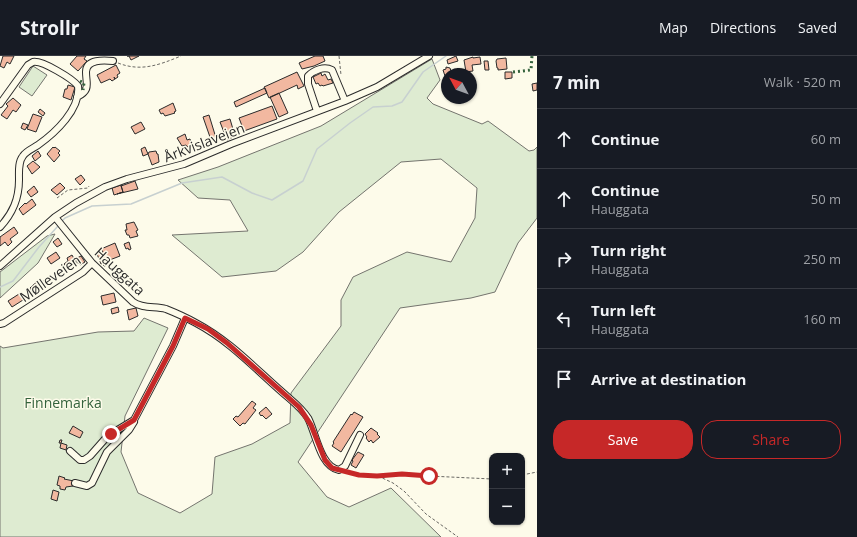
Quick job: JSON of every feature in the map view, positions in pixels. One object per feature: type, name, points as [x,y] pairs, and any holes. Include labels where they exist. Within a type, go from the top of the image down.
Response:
[{"type":"street","points":[[28,56],[33,62]]},
{"type":"street","name":"Årkvislaveien","points":[[0,266],[58,221],[76,203],[105,187],[127,179],[179,166],[230,144],[345,101],[377,87],[429,56]]},
{"type":"street","points":[[77,97],[83,94],[87,88],[86,71],[89,66],[97,61],[113,61]]},
{"type":"street","points":[[0,104],[23,71],[33,62],[38,62],[54,69],[72,80],[78,86],[77,97],[68,116],[61,126],[23,156],[20,166],[16,203],[12,212],[0,227]]},
{"type":"street","points":[[317,112],[307,82],[308,76],[312,72],[327,68],[332,70],[345,101]]},
{"type":"street","name":"Hauggata","points":[[58,221],[92,263],[138,305],[167,310],[208,329],[227,343],[299,407],[311,425],[325,460],[332,468],[339,470]]},
{"type":"street","name":"Mølleveien","points":[[0,324],[4,323],[83,272],[92,263]]},
{"type":"street","points":[[75,483],[87,486],[92,483],[107,452],[129,430],[176,339],[185,318]]},
{"type":"street","points":[[70,451],[80,460],[84,460],[90,456],[108,436],[134,420]]},
{"type":"street","points":[[339,470],[345,466],[360,435]]},
{"type":"path","points":[[113,61],[129,67],[144,67],[159,64],[181,56]]},
{"type":"path","points":[[339,56],[341,77]]},
{"type":"path","points":[[57,198],[68,190],[88,188],[89,186]]},
{"type":"path","points":[[339,470],[359,475],[377,476],[402,474],[489,478]]},
{"type":"path","points":[[525,474],[537,472]]},
{"type":"path","points":[[377,476],[393,483],[426,514],[458,537]]},
{"type":"green space","name":"Finnemarka","points":[[432,59],[440,80],[427,98],[433,104],[482,124],[488,121],[529,151],[534,150],[537,147],[537,218],[518,243],[495,292],[471,298],[400,308],[298,462],[327,497],[349,507],[391,488],[441,537],[0,537],[0,346],[3,348],[98,332],[134,331],[144,318],[168,328],[125,416],[121,452],[138,493],[180,513],[212,494],[215,457],[252,444],[290,423],[291,393],[341,326],[341,300],[353,277],[407,252],[451,262],[475,218],[477,188],[441,159],[401,162],[339,212],[303,252],[276,271],[222,277],[172,235],[248,231],[230,200],[198,198],[178,180],[218,167],[321,126]]},
{"type":"green space","points":[[33,66],[47,75],[32,96],[19,87]]},
{"type":"green space","points":[[55,234],[38,263],[0,298],[0,272],[47,236]]},
{"type":"building","points":[[3,56],[14,56],[10,64],[7,62],[4,68],[0,66]]},
{"type":"building","points":[[77,56],[86,56],[84,59],[87,61],[78,71],[70,64]]},
{"type":"building","points":[[129,56],[139,56],[131,60]]},
{"type":"building","points":[[315,56],[323,56],[325,61],[302,69],[299,63]]},
{"type":"building","points":[[456,56],[458,61],[448,64],[447,60]]},
{"type":"building","points":[[473,57],[480,57],[481,64],[472,65],[472,68],[465,68],[464,60]]},
{"type":"building","points":[[506,58],[507,69],[498,70],[497,59]]},
{"type":"building","points":[[484,61],[488,61],[489,70],[485,70]]},
{"type":"building","points":[[116,65],[120,73],[117,75],[118,77],[112,81],[110,79],[101,83],[97,75]]},
{"type":"building","points":[[297,72],[304,86],[298,89],[297,85],[269,98],[264,87]]},
{"type":"building","points":[[505,72],[512,72],[512,78],[505,79]]},
{"type":"building","points":[[321,73],[322,76],[325,74],[328,80],[331,79],[333,83],[323,86],[320,86],[318,83],[316,84],[313,77]]},
{"type":"building","points":[[537,83],[537,90],[533,91],[532,84]]},
{"type":"building","points":[[68,85],[75,87],[71,100],[63,97],[65,89],[67,89]]},
{"type":"building","points":[[265,88],[267,93],[236,107],[234,102]]},
{"type":"building","points":[[279,93],[288,113],[279,117],[270,97]]},
{"type":"building","points":[[13,98],[21,105],[16,112],[13,110],[7,119],[1,115],[8,106],[6,104]]},
{"type":"building","points":[[173,103],[176,111],[174,112],[175,113],[165,116],[163,113],[161,114],[159,110]]},
{"type":"building","points":[[272,106],[277,119],[244,131],[239,118]]},
{"type":"building","points":[[40,109],[45,113],[43,116],[38,112]]},
{"type":"building","points":[[33,114],[42,117],[36,132],[27,129]]},
{"type":"building","points":[[209,115],[216,138],[211,140],[203,117]]},
{"type":"building","points":[[230,119],[235,136],[227,140],[220,122]]},
{"type":"building","points":[[141,122],[145,129],[135,134],[131,127]]},
{"type":"building","points":[[23,123],[28,125],[25,130],[21,128]]},
{"type":"building","points":[[185,134],[187,140],[190,139],[192,145],[187,147],[186,145],[182,146],[177,138]]},
{"type":"building","points":[[53,147],[60,151],[58,153],[60,155],[54,162],[47,154]]},
{"type":"building","points":[[145,147],[148,154],[143,156],[141,149]]},
{"type":"building","points":[[38,151],[41,156],[35,161],[32,156]]},
{"type":"building","points":[[156,151],[159,162],[152,165],[148,154],[149,152]]},
{"type":"building","points":[[33,161],[40,167],[32,174],[27,166]]},
{"type":"building","points":[[81,175],[85,180],[80,185],[75,179]]},
{"type":"building","points":[[135,181],[138,189],[117,194],[123,192],[121,186]]},
{"type":"building","points":[[60,183],[65,188],[57,195],[51,190]]},
{"type":"building","points":[[121,185],[123,192],[114,195],[112,188]]},
{"type":"building","points":[[34,186],[38,192],[31,197],[27,192]]},
{"type":"building","points":[[32,199],[36,205],[23,215],[19,209]]},
{"type":"building","points":[[134,222],[138,230],[136,231],[138,236],[130,238],[125,230],[127,230],[126,224]]},
{"type":"building","points":[[14,227],[18,233],[10,239],[12,242],[8,246],[5,242],[0,246],[0,237]]},
{"type":"building","points":[[58,238],[62,244],[57,247],[53,242]]},
{"type":"building","points":[[129,242],[131,249],[129,250],[128,248],[126,249],[124,244]]},
{"type":"building","points":[[115,243],[120,256],[107,261],[109,265],[104,266],[103,263],[101,264],[97,254],[103,252],[101,249]]},
{"type":"building","points":[[56,252],[60,258],[51,264],[47,258]]},
{"type":"building","points":[[72,255],[77,264],[68,270],[64,264],[68,261],[67,258]]},
{"type":"building","points":[[81,256],[85,262],[80,265],[75,259]]},
{"type":"building","points":[[40,279],[42,282],[45,280],[48,284],[32,292],[30,288]]},
{"type":"building","points":[[114,293],[116,302],[103,305],[101,296]]},
{"type":"building","points":[[19,294],[23,300],[12,307],[8,301]]},
{"type":"building","points":[[118,307],[119,312],[112,314],[111,309]]},
{"type":"building","points":[[136,308],[138,316],[129,320],[127,310]]},
{"type":"building","points":[[252,401],[256,404],[253,408],[256,410],[245,424],[243,423],[240,426],[233,419],[236,416],[238,417]]},
{"type":"building","points":[[266,407],[272,414],[266,419],[259,413]]},
{"type":"building","points":[[354,412],[363,417],[341,452],[332,446],[334,443],[333,442],[351,414],[352,415]]},
{"type":"building","points":[[73,426],[83,432],[80,438],[69,433]]},
{"type":"building","points":[[371,428],[378,433],[377,434],[380,437],[373,443],[371,440],[369,442],[365,434]]},
{"type":"building","points":[[61,443],[67,445],[66,450],[60,448]]},
{"type":"building","points":[[358,452],[364,455],[356,468],[351,465],[352,460]]},
{"type":"building","points":[[59,476],[65,478],[64,479],[74,481],[73,486],[66,487],[65,490],[60,489],[60,486],[57,485]]},
{"type":"building","points":[[53,490],[59,492],[57,501],[51,499]]},
{"type":"waterway","points":[[62,221],[65,218],[92,206],[131,204],[182,183],[222,177],[252,193],[272,200],[303,181],[317,149],[373,107],[392,106],[402,102],[423,72],[446,56]]},
{"type":"waterway","points":[[0,287],[13,281],[39,247],[58,226]]},
{"type":"hedge","points":[[513,72],[531,70],[532,56]]},
{"type":"hedge","points":[[80,81],[84,83],[83,90]]},
{"type":"route","points":[[111,434],[134,420],[173,346],[185,318],[208,329],[236,350],[299,407],[308,418],[325,460],[332,468],[359,475],[377,476],[402,474],[429,476]]}]
